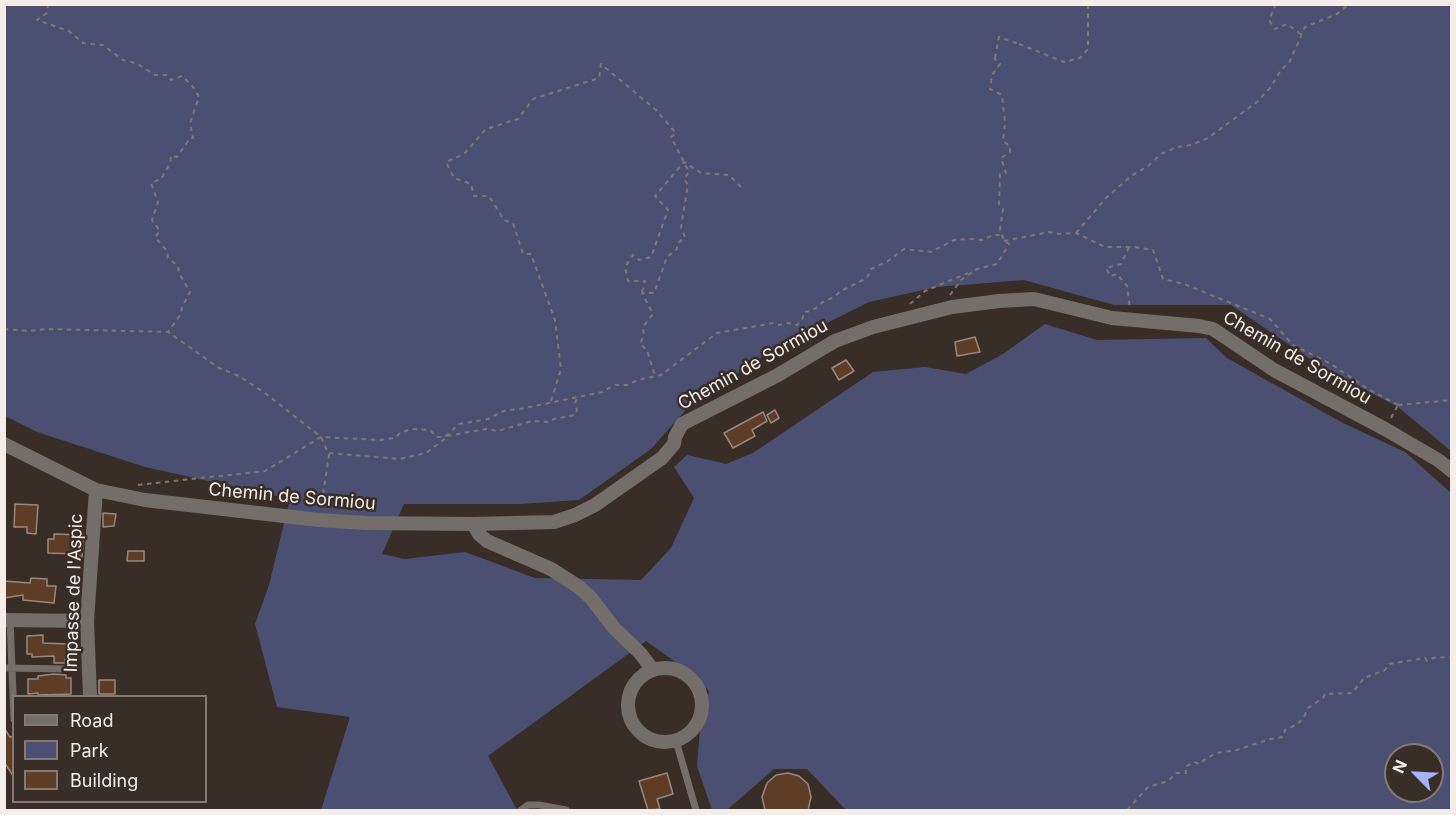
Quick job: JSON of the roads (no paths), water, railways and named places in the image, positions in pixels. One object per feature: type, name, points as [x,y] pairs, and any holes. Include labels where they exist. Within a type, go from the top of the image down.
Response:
[{"type":"street","name":"Chemin de Sormiou","points":[[4,444],[96,490],[145,500],[319,520],[366,523],[554,522],[583,511],[607,497],[670,451],[677,430],[688,420],[778,375],[845,336],[940,310],[999,301],[1034,299],[1112,318],[1207,328],[1225,336],[1283,375],[1385,429],[1438,460],[1452,471]]},
{"type":"street","name":"Impasse de l'Aspic","points":[[90,695],[87,621],[96,490]]},
{"type":"street","points":[[473,524],[479,534],[487,540],[551,569],[579,588],[591,598],[614,628],[640,653],[652,670]]},
{"type":"street","points":[[7,620],[87,621]]},
{"type":"street","points":[[663,668],[684,672],[692,679],[702,698],[702,709],[694,729],[676,741],[657,742],[648,739],[640,733],[630,717],[628,698],[632,689],[637,681],[652,670],[663,668]]},
{"type":"lane","points":[[7,620],[7,668],[12,704]]},
{"type":"lane","points":[[7,668],[68,669]]},
{"type":"lane","points":[[676,741],[696,810]]},
{"type":"lane","points":[[521,810],[528,805],[566,810]]}]
